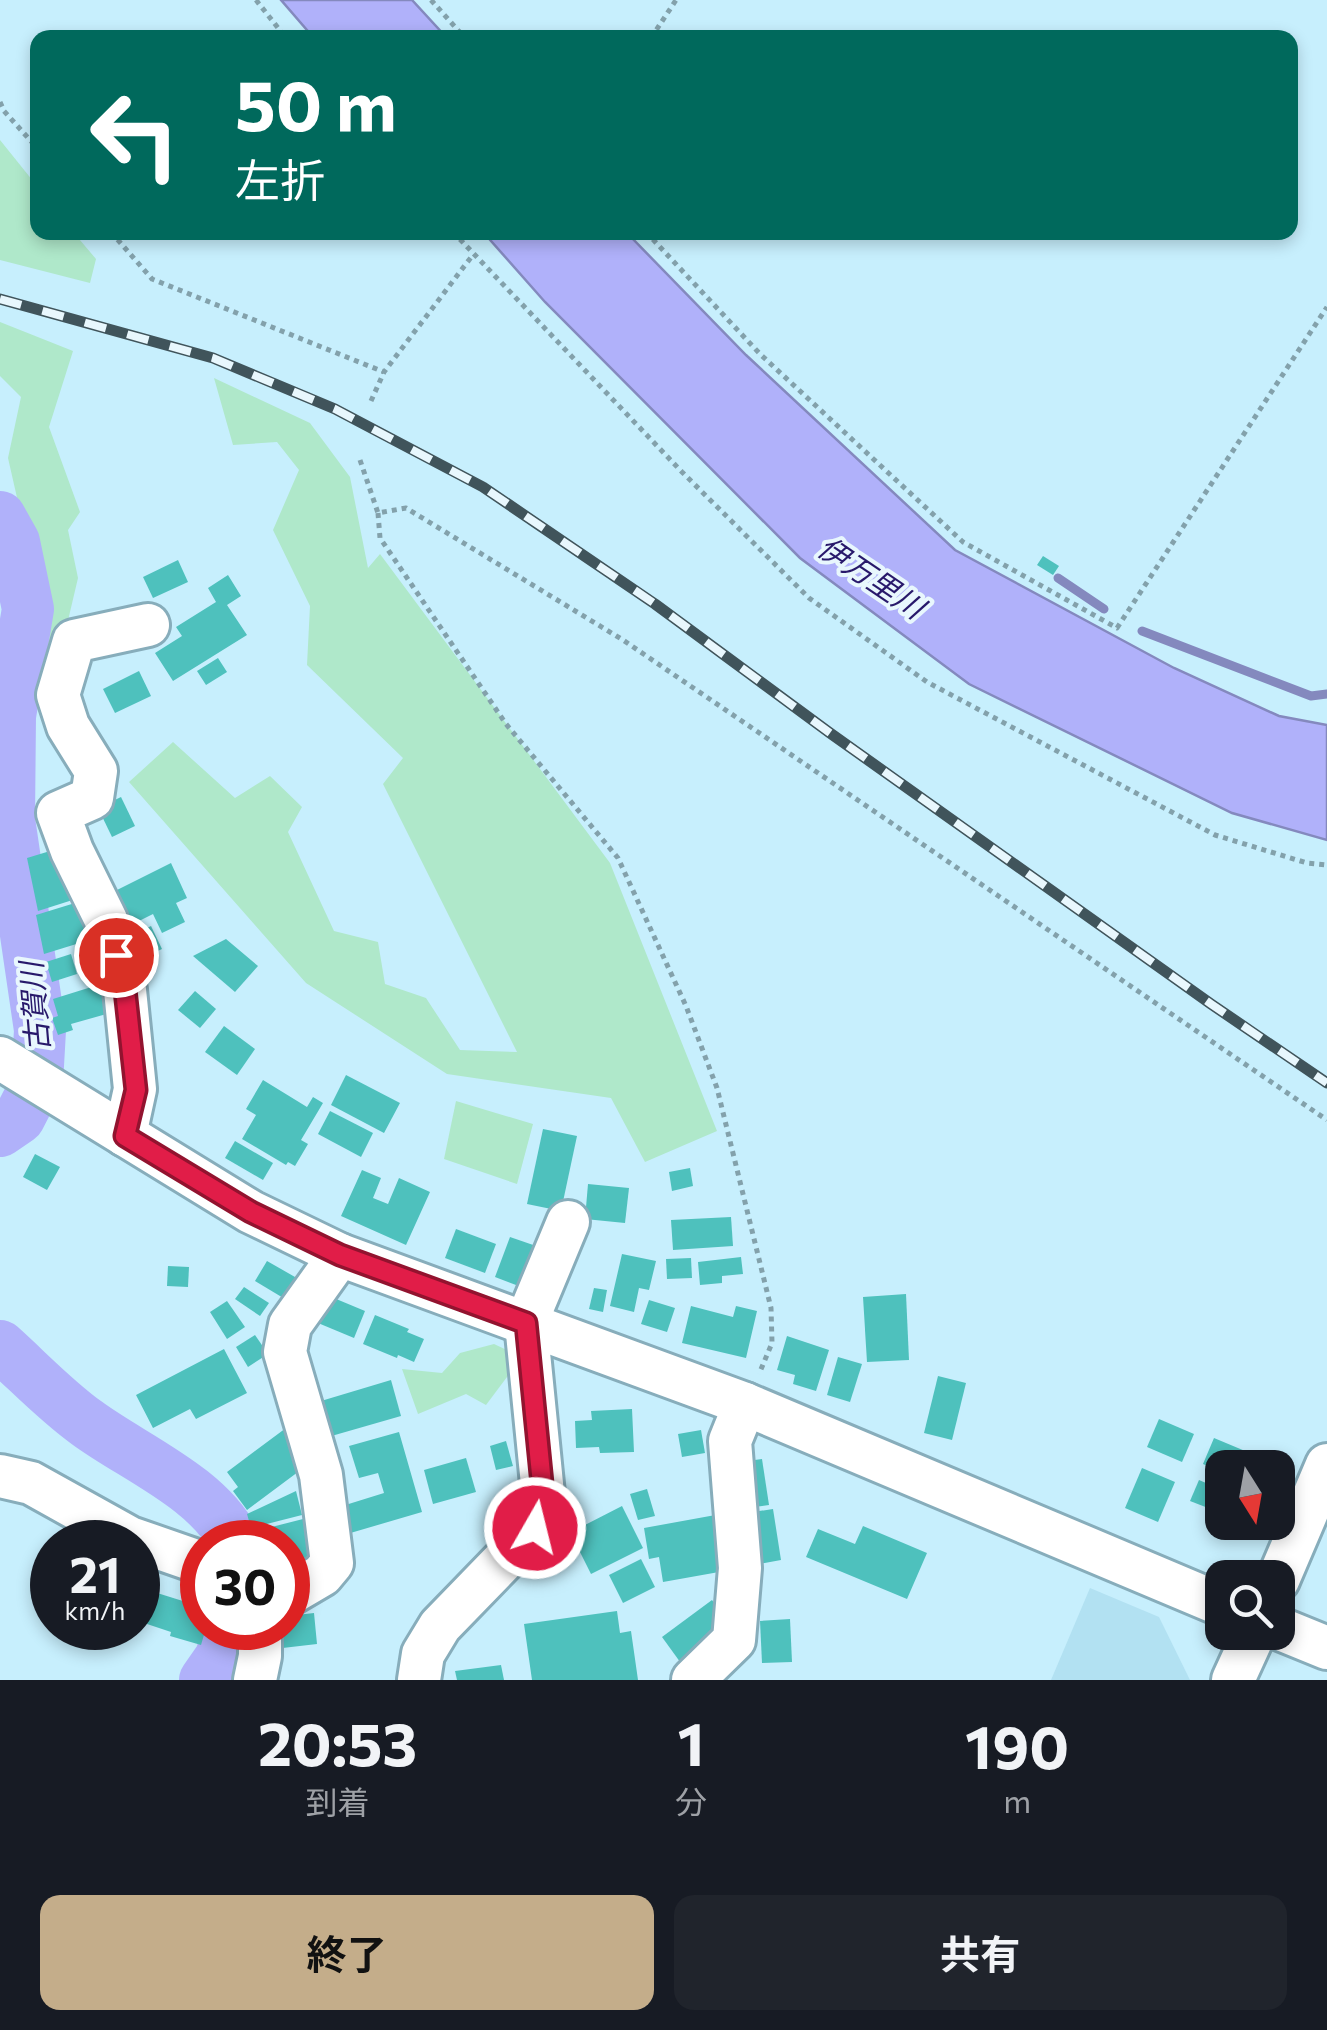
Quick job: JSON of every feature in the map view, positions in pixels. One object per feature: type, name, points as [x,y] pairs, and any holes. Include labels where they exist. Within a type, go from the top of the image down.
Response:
[{"type":"street","points":[[125,1136],[136,1090],[125,990],[106,920],[58,813],[92,798],[96,771],[68,726],[58,695],[74,641],[148,625]]},
{"type":"street","points":[[0,1058],[251,1212],[340,1255],[745,1404],[1205,1598]]},
{"type":"street","points":[[419,1680],[422,1654],[440,1626],[535,1528],[543,1494],[526,1323],[568,1222]]},
{"type":"street","points":[[310,1583],[322,1576],[332,1563],[321,1475],[285,1352],[290,1326],[340,1255]]},
{"type":"street","points":[[693,1680],[734,1640],[740,1568],[730,1441],[745,1404]]},
{"type":"street","points":[[1287,1560],[1327,1465]]},
{"type":"street","points":[[0,1476],[30,1482],[130,1538],[180,1556]]},
{"type":"street","points":[[1295,1635],[1327,1648]]},
{"type":"street","points":[[255,1680],[260,1650]]},
{"type":"street","points":[[1234,1680],[1247,1650]]},
{"type":"path","points":[[256,0],[280,30]]},
{"type":"path","points":[[431,0],[458,30]]},
{"type":"path","points":[[656,30],[676,0]]},
{"type":"path","points":[[0,102],[30,140]]},
{"type":"path","points":[[118,240],[152,279],[384,372]]},
{"type":"path","points":[[461,240],[682,472],[810,598],[927,682],[1215,835],[1327,866]]},
{"type":"path","points":[[653,240],[760,354],[963,542],[1117,628],[1327,307]]},
{"type":"path","points":[[371,401],[384,372],[473,255]]},
{"type":"path","points":[[360,460],[378,512],[380,538],[506,724],[618,858],[686,1006],[717,1088],[771,1308],[772,1343],[745,1404]]},
{"type":"path","points":[[378,512],[406,508],[623,640],[1327,1120]]},
{"type":"shaded area","points":[[1090,1588],[1159,1617],[1190,1680],[1051,1680]]},
{"type":"green space","points":[[0,140],[30,177],[30,240],[80,240],[96,259],[90,283],[0,260]]},
{"type":"green space","points":[[0,322],[73,351],[49,427],[80,512],[68,530],[78,578],[49,701],[26,674],[38,590],[8,458],[21,397],[0,376]]},
{"type":"green space","points":[[214,378],[310,423],[350,477],[368,568],[380,554],[610,863],[717,1131],[645,1162],[611,1098],[447,1074],[306,983],[129,782],[173,742],[235,798],[270,776],[302,807],[288,832],[334,931],[378,942],[385,984],[426,998],[460,1050],[517,1052],[383,784],[403,758],[307,665],[310,606],[273,530],[299,470],[277,442],[233,445]]},
{"type":"green space","points":[[456,1101],[533,1124],[517,1184],[444,1159]]},
{"type":"green space","points":[[494,1344],[522,1357],[486,1405],[466,1394],[418,1414],[402,1369],[442,1373],[460,1353]]},
{"type":"water","points":[[281,0],[412,0],[440,30],[307,30]]},
{"type":"water","name":"伊万里川","points":[[490,240],[634,240],[746,355],[955,550],[1174,668],[1279,716],[1327,725],[1327,840],[1232,813],[969,684],[800,558],[545,302]]},
{"type":"building","points":[[1043,556],[1059,566],[1053,575],[1037,565]]},
{"type":"building","points":[[178,560],[188,582],[153,598],[143,577]]},
{"type":"building","points":[[228,575],[241,596],[227,605],[247,635],[173,681],[155,653],[182,636],[176,627],[216,602],[208,588]]},
{"type":"building","points":[[218,658],[227,672],[206,685],[197,671]]},
{"type":"building","points":[[139,671],[151,696],[115,713],[103,689]]},
{"type":"building","points":[[121,797],[135,826],[112,837],[98,808]]},
{"type":"building","points":[[60,848],[82,897],[38,911],[27,858]]},
{"type":"building","points":[[171,863],[187,898],[176,903],[185,922],[162,933],[153,914],[133,924],[117,890]]},
{"type":"building","points":[[88,899],[99,937],[44,954],[36,915]]},
{"type":"building","points":[[151,926],[162,949],[140,959],[129,937]]},
{"type":"building","points":[[226,939],[258,966],[235,992],[193,956]]},
{"type":"building","points":[[71,954],[77,974],[52,982],[46,962]]},
{"type":"building","points":[[101,984],[110,1013],[71,1024],[73,1030],[58,1035],[52,1018],[58,1016],[53,999]]},
{"type":"building","points":[[195,991],[216,1009],[200,1028],[178,1010]]},
{"type":"building","points":[[224,1026],[255,1049],[237,1075],[205,1052]]},
{"type":"building","points":[[346,1075],[400,1103],[384,1133],[331,1105]]},
{"type":"building","points":[[263,1080],[307,1107],[313,1097],[323,1103],[301,1140],[308,1144],[295,1166],[288,1162],[286,1165],[242,1139],[256,1115],[246,1109]]},
{"type":"building","points":[[330,1111],[373,1133],[361,1157],[318,1134]]},
{"type":"building","points":[[543,1129],[577,1136],[561,1211],[527,1204]]},
{"type":"building","points":[[235,1141],[273,1163],[263,1180],[225,1158]]},
{"type":"building","points":[[35,1154],[60,1167],[47,1190],[23,1177]]},
{"type":"building","points":[[690,1168],[693,1186],[672,1191],[669,1172]]},
{"type":"building","points":[[362,1170],[381,1178],[373,1198],[388,1204],[399,1178],[430,1192],[406,1245],[341,1216]]},
{"type":"building","points":[[588,1184],[629,1188],[625,1223],[585,1219]]},
{"type":"building","points":[[731,1217],[733,1246],[673,1250],[671,1220]]},
{"type":"building","points":[[456,1229],[496,1244],[485,1273],[445,1258]]},
{"type":"building","points":[[510,1237],[539,1247],[524,1288],[495,1277]]},
{"type":"building","points":[[622,1254],[656,1261],[649,1290],[639,1288],[634,1312],[610,1306]]},
{"type":"building","points":[[741,1257],[743,1274],[722,1276],[722,1283],[700,1285],[698,1262]]},
{"type":"building","points":[[691,1258],[692,1278],[667,1279],[666,1259]]},
{"type":"building","points":[[267,1261],[302,1281],[290,1302],[255,1281]]},
{"type":"building","points":[[168,1266],[189,1267],[188,1287],[167,1286]]},
{"type":"building","points":[[244,1287],[269,1303],[260,1316],[235,1299]]},
{"type":"building","points":[[594,1288],[607,1290],[603,1312],[589,1309]]},
{"type":"building","points":[[906,1294],[909,1360],[867,1362],[863,1297]]},
{"type":"building","points":[[329,1296],[365,1311],[354,1338],[318,1323]]},
{"type":"building","points":[[649,1300],[675,1308],[667,1332],[641,1324]]},
{"type":"building","points":[[227,1301],[245,1327],[227,1339],[210,1312]]},
{"type":"building","points":[[691,1306],[733,1317],[736,1306],[757,1311],[746,1358],[682,1343]]},
{"type":"building","points":[[375,1315],[424,1339],[414,1362],[363,1344]]},
{"type":"building","points":[[255,1335],[268,1354],[248,1367],[236,1347]]},
{"type":"building","points":[[787,1336],[829,1350],[816,1391],[793,1384],[795,1375],[777,1370]]},
{"type":"building","points":[[224,1349],[247,1393],[196,1419],[190,1409],[153,1428],[136,1395]]},
{"type":"building","points":[[838,1357],[862,1364],[850,1402],[827,1395]]},
{"type":"building","points":[[938,1376],[966,1383],[952,1440],[924,1433]]},
{"type":"building","points":[[391,1380],[401,1416],[321,1439],[311,1404]]},
{"type":"building","points":[[632,1409],[634,1452],[600,1453],[599,1447],[576,1448],[575,1421],[592,1420],[591,1411]]},
{"type":"building","points":[[1159,1419],[1194,1434],[1182,1462],[1147,1447]]},
{"type":"building","points":[[286,1428],[306,1466],[247,1510],[233,1491],[238,1487],[227,1472]]},
{"type":"building","points":[[701,1430],[705,1453],[682,1457],[678,1434]]},
{"type":"building","points":[[399,1432],[422,1512],[347,1534],[339,1507],[384,1493],[378,1473],[359,1478],[349,1446]]},
{"type":"building","points":[[1214,1438],[1243,1450],[1209,1450]]},
{"type":"building","points":[[506,1441],[513,1466],[496,1470],[490,1446]]},
{"type":"building","points":[[466,1458],[476,1492],[433,1504],[424,1470]]},
{"type":"building","points":[[762,1459],[769,1505],[747,1508],[740,1462]]},
{"type":"building","points":[[1142,1468],[1175,1482],[1158,1522],[1125,1508]]},
{"type":"building","points":[[1199,1480],[1205,1483],[1205,1507],[1190,1501]]},
{"type":"building","points":[[647,1489],[655,1516],[638,1520],[630,1494]]},
{"type":"building","points":[[296,1491],[302,1515],[282,1520],[249,1520],[247,1514]]},
{"type":"building","points":[[622,1506],[643,1548],[591,1574],[573,1538],[586,1531],[583,1526]]},
{"type":"building","points":[[773,1509],[781,1560],[754,1565],[746,1513]]},
{"type":"building","points":[[721,1514],[728,1549],[715,1552],[719,1572],[663,1582],[659,1557],[649,1559],[644,1528]]},
{"type":"building","points":[[863,1526],[927,1553],[907,1599],[806,1557],[818,1529],[855,1544]]},
{"type":"building","points":[[641,1559],[655,1587],[623,1603],[609,1575]]},
{"type":"building","points":[[160,1594],[180,1600],[180,1639],[170,1636],[171,1632],[160,1628]]},
{"type":"building","points":[[712,1600],[728,1621],[683,1666],[662,1637]]},
{"type":"building","points":[[617,1611],[620,1633],[631,1631],[638,1680],[532,1680],[524,1624]]},
{"type":"building","points":[[310,1613],[314,1613],[317,1644],[310,1645]]},
{"type":"building","points":[[790,1619],[792,1662],[762,1663],[760,1621]]},
{"type":"building","points":[[501,1665],[504,1680],[457,1680],[455,1671]]},
{"type":"waterway","name":"古賀川","points":[[0,517],[14,542],[28,609],[10,716],[9,819],[40,1030],[37,1083],[19,1118],[0,1131]]},
{"type":"waterway","points":[[1058,578],[1104,609]]},
{"type":"waterway","points":[[1142,631],[1311,696],[1327,694]]},
{"type":"waterway","name":"古賀川","points":[[0,1346],[53,1396],[105,1436],[189,1490],[220,1520]]},
{"type":"waterway","name":"古賀川","points":[[205,1680],[223,1650]]},
{"type":"railway","points":[[0,299],[213,358],[335,409],[483,487],[655,604],[830,733],[1327,1083]]},
{"type":"route","points":[[116,955],[125,990],[136,1090],[125,1136],[251,1212],[340,1255],[526,1323],[543,1494],[535,1528]]}]
